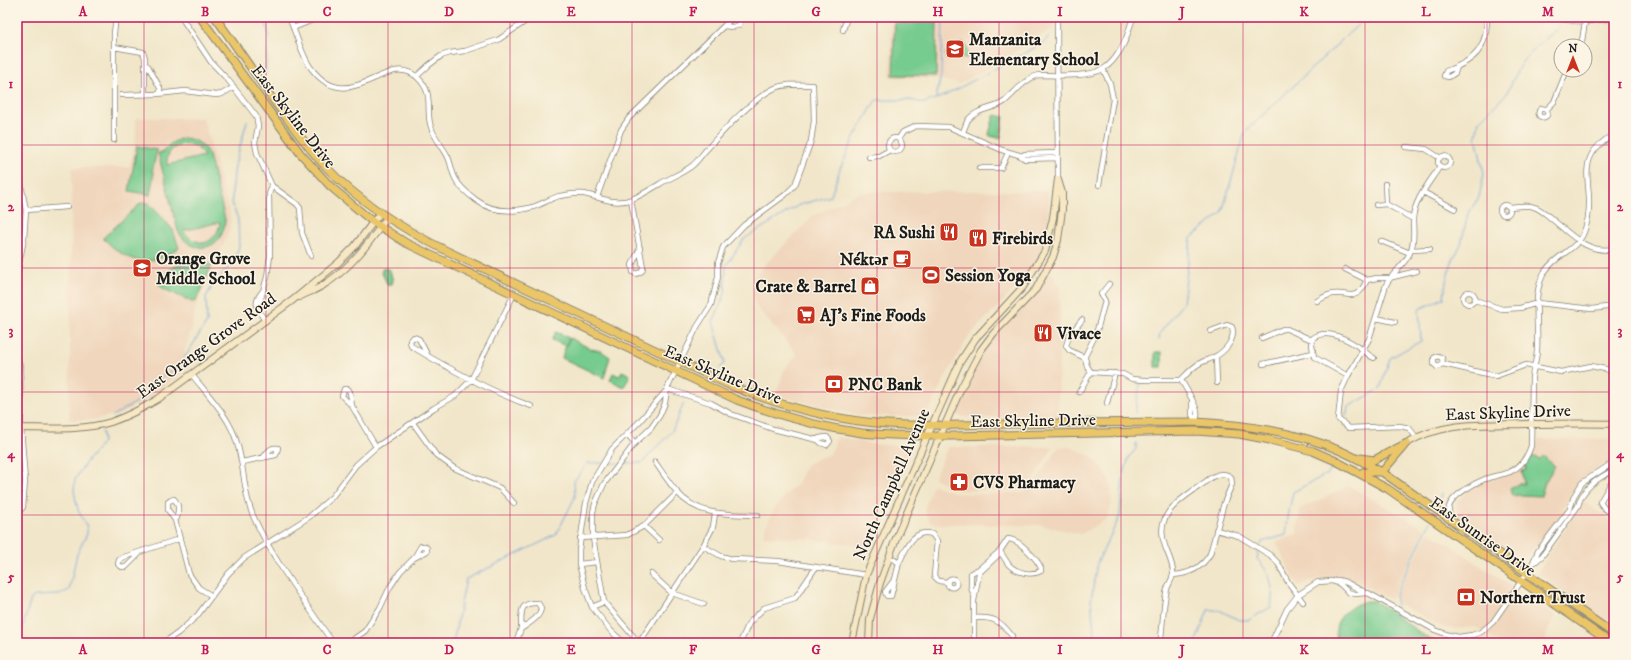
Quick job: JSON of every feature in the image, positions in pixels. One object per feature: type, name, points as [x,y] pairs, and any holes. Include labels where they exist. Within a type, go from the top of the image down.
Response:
[{"type":"main road","name":"East Skyline Drive","points":[[200,17],[300,153],[330,186],[380,227],[406,243],[675,372],[757,408],[811,423],[862,433],[940,436],[1195,431],[1239,434],[1287,444],[1331,458],[1376,482]]},
{"type":"main road","name":"East Skyline Drive","points":[[215,17],[305,142],[325,166],[343,183],[387,218],[440,247],[746,392],[799,409],[848,419],[888,424],[932,425],[1139,422],[1196,422],[1231,424],[1271,430],[1305,439],[1347,454],[1382,472]]},
{"type":"main road","name":"North Campbell Avenue","points":[[869,643],[870,619],[888,559],[962,385],[981,350],[993,334],[1036,289],[1053,257],[1058,240],[1062,210],[1062,193],[1058,179]]},
{"type":"main road","name":"North Campbell Avenue","points":[[852,643],[866,575],[960,362],[975,339],[1023,287],[1045,250],[1053,218],[1058,179]]},
{"type":"main road","name":"East Orange Grove Road","points":[[19,428],[76,427],[111,422],[137,412],[192,375],[292,300],[345,256],[380,213]]},
{"type":"main road","name":"East Orange Grove Road","points":[[292,300],[322,286],[342,271],[361,253],[387,218]]},
{"type":"main road","points":[[548,311],[552,306],[555,306],[590,322],[606,326]]},
{"type":"main road","points":[[702,384],[770,408],[784,405]]},
{"type":"main road","points":[[1058,434],[1063,429],[1124,427],[1139,422]]},
{"type":"main road","name":"East Skyline Drive","points":[[1407,443],[1416,437],[1450,427],[1474,425],[1614,424]]},
{"type":"main road","points":[[1347,454],[1374,460],[1407,443]]},
{"type":"main road","points":[[1358,472],[1382,472],[1407,443]]},
{"type":"main road","name":"East Sunrise Drive","points":[[1382,472],[1614,634]]},
{"type":"main road","points":[[1376,482],[1379,479],[1391,478]]},
{"type":"main road","name":"East Sunrise Drive","points":[[1376,482],[1611,643]]},
{"type":"street","points":[[114,140],[114,47],[116,17]]},
{"type":"street","points":[[181,17],[211,62],[234,87],[256,116],[258,126],[255,143],[257,153],[272,186],[294,200],[300,208],[302,233],[311,256]]},
{"type":"street","points":[[288,17],[310,67],[317,76],[336,88],[357,86],[389,72],[401,70],[417,76],[424,84],[427,93],[431,127],[450,161],[455,178],[461,187],[478,202],[495,209],[514,211],[535,206],[557,197],[570,194],[582,194],[607,201],[631,200],[693,165],[734,120],[766,93],[775,88],[789,85],[813,85],[814,121],[811,142],[795,185],[785,195],[744,225],[723,247],[718,263],[718,277],[711,305],[697,327],[666,390],[612,449],[592,482],[586,503],[580,538],[579,564],[585,588],[592,607],[611,631],[624,643]]},
{"type":"street","points":[[293,28],[320,17]]},
{"type":"street","points":[[417,76],[441,56],[465,51],[498,40],[532,17]]},
{"type":"street","points":[[843,30],[847,17]]},
{"type":"street","name":"North Campbell Avenue","points":[[1057,17],[1058,179]]},
{"type":"street","points":[[963,132],[968,120],[974,115],[1003,102],[1020,85],[1032,77],[1038,75],[1087,74],[1103,69],[1117,55],[1125,41],[1130,23],[1134,17]]},
{"type":"street","points":[[1437,17],[1446,19],[1461,17]]},
{"type":"street","points":[[1457,67],[1474,56],[1483,46],[1487,33],[1487,17]]},
{"type":"street","points":[[1555,17],[1569,21],[1586,22],[1614,18]]},
{"type":"street","points":[[1582,38],[1586,22]]},
{"type":"street","points":[[597,197],[621,130],[629,118],[724,26]]},
{"type":"street","points":[[17,28],[17,56]]},
{"type":"street","points":[[114,47],[143,52],[145,58],[145,94]]},
{"type":"street","points":[[145,64],[148,66],[160,88],[160,93]]},
{"type":"street","points":[[1099,185],[1113,99],[1110,84],[1103,69]]},
{"type":"street","points":[[1546,110],[1554,102],[1564,78]]},
{"type":"street","points":[[122,95],[185,91],[216,95],[234,87]]},
{"type":"street","points":[[899,138],[903,132],[916,126],[949,126],[1008,153],[1021,156],[1025,154],[1057,155]]},
{"type":"street","points":[[1452,521],[1449,506],[1460,494],[1486,479],[1509,472],[1519,466],[1528,456],[1531,446],[1533,366],[1537,353],[1538,290],[1545,271],[1550,265],[1578,242],[1584,232],[1589,204],[1588,163],[1592,154],[1603,141],[1613,136]]},
{"type":"street","points":[[890,150],[888,146],[890,141],[894,138],[899,138]]},
{"type":"street","points":[[869,156],[879,156],[890,150],[896,152],[902,149],[902,142],[899,138]]},
{"type":"street","points":[[1406,147],[1426,149],[1440,158],[1447,157],[1450,162],[1447,167],[1443,168],[1440,166]]},
{"type":"street","points":[[979,168],[1001,168],[1008,153]]},
{"type":"street","points":[[1416,437],[1409,428],[1400,426],[1349,428],[1338,420],[1339,405],[1341,391],[1369,339],[1389,278],[1401,267],[1411,252],[1414,232],[1413,219],[1419,199],[1440,166],[1438,163],[1440,158]]},
{"type":"street","points":[[17,165],[26,210],[24,239],[17,274]]},
{"type":"street","points":[[1385,184],[1386,204]]},
{"type":"street","points":[[265,320],[258,309],[256,300],[263,290],[267,277],[270,256],[270,194],[272,186]]},
{"type":"street","points":[[1423,192],[1454,209]]},
{"type":"street","points":[[631,200],[640,248],[643,267],[642,271],[636,274],[633,272],[632,265],[640,248]]},
{"type":"street","points":[[1376,205],[1386,204],[1413,219]]},
{"type":"street","points":[[26,210],[67,207]]},
{"type":"street","points":[[1509,207],[1534,207],[1545,214],[1578,242],[1597,250],[1605,251],[1614,249]]},
{"type":"street","points":[[1381,241],[1411,252],[1430,249]]},
{"type":"street","points":[[1345,269],[1368,280],[1389,278],[1417,271]]},
{"type":"street","points":[[1317,301],[1330,294],[1348,296],[1357,294],[1363,290],[1368,280]]},
{"type":"street","points":[[1109,284],[1102,294],[1105,301],[1096,334],[1084,358],[1086,366],[1090,372],[1123,374],[1132,379],[1181,380],[1197,365],[1216,357],[1232,340],[1234,332],[1232,327],[1227,325],[1211,331]]},
{"type":"street","points":[[258,309],[264,302],[263,290]]},
{"type":"street","points":[[163,643],[178,633],[197,616],[228,574],[244,558],[309,517],[332,497],[356,464],[376,447],[434,408],[455,396],[471,380],[514,294]]},
{"type":"street","points":[[1475,300],[1502,309],[1520,308],[1538,303],[1592,309],[1614,306]]},
{"type":"street","points":[[1376,318],[1395,322]]},
{"type":"street","points":[[1082,320],[1069,336],[1066,346],[1069,350],[1084,358]]},
{"type":"street","points":[[1262,338],[1283,329],[1287,329],[1312,340]]},
{"type":"street","points":[[1348,376],[1314,357],[1312,353],[1312,340],[1316,335],[1334,334],[1363,350],[1374,358]]},
{"type":"street","points":[[1263,364],[1312,353]]},
{"type":"street","points":[[428,356],[471,380],[508,398],[531,406]]},
{"type":"street","points":[[17,357],[20,366],[19,428],[25,481],[23,507],[17,514]]},
{"type":"street","points":[[1216,357],[1217,384]]},
{"type":"street","points":[[1443,364],[1496,376],[1526,365],[1561,372],[1591,366],[1614,371]]},
{"type":"street","points":[[1079,392],[1090,372]]},
{"type":"street","points":[[1107,404],[1115,373]]},
{"type":"street","points":[[192,375],[224,416],[237,441],[242,462],[246,496],[254,518],[266,543],[333,643]]},
{"type":"street","points":[[1181,380],[1192,402],[1192,415],[1196,422],[1195,431]]},
{"type":"street","points":[[666,390],[711,403],[731,414],[773,429],[818,440]]},
{"type":"street","points":[[666,390],[664,402],[658,418],[651,428],[635,443],[604,484],[593,512],[594,538],[604,602],[639,643],[703,546],[713,527],[715,514]]},
{"type":"street","points":[[352,406],[376,447]]},
{"type":"street","points":[[413,423],[436,455],[454,468],[500,488],[514,503]]},
{"type":"street","points":[[627,434],[635,443]]},
{"type":"street","points":[[242,462],[262,458]]},
{"type":"street","points":[[655,462],[677,493],[688,502],[702,510],[715,514],[758,515]]},
{"type":"street","points":[[1535,562],[1538,551],[1570,508],[1574,496],[1582,483],[1614,462]]},
{"type":"street","points":[[1281,643],[1272,641],[1287,609],[1298,595],[1318,582],[1344,581],[1356,589],[1368,593],[1435,630],[1449,635],[1459,637],[1472,635],[1486,628],[1493,622],[1535,562],[1542,556],[1578,506],[1580,498],[1587,488],[1614,470]]},
{"type":"street","points":[[1158,643],[1161,638],[1167,589],[1173,575],[1170,558],[1162,532],[1164,518],[1173,506],[1207,480],[1222,473],[1229,474],[1232,484],[1216,530],[1210,554],[1202,566],[1193,571],[1173,575]]},
{"type":"street","points":[[1614,482],[1610,485],[1600,502],[1604,508],[1614,515]]},
{"type":"street","points":[[580,538],[627,535],[644,526],[677,493]]},
{"type":"street","points":[[175,520],[189,574],[199,588],[212,596]]},
{"type":"street","points":[[644,526],[658,540]]},
{"type":"street","points":[[1216,530],[1239,536],[1270,555],[1278,563],[1288,582],[1303,602]]},
{"type":"street","points":[[894,580],[899,563],[913,538],[922,533],[932,534],[937,541],[934,558],[934,576],[939,581],[947,582]]},
{"type":"street","points":[[142,551],[126,567],[122,567],[118,564],[119,560],[124,557],[142,551],[179,539]]},
{"type":"street","points":[[974,596],[971,587],[971,573],[979,570],[1000,551],[1008,539],[1013,539],[1018,542],[1038,562],[1041,571],[1033,574],[1017,570],[1009,565],[1000,551]]},
{"type":"street","points":[[703,546],[721,556],[732,559],[778,561],[866,575]]},
{"type":"street","points":[[348,643],[364,631],[380,608],[390,587],[400,572],[414,558]]},
{"type":"street","points":[[888,559],[899,563]]},
{"type":"street","points":[[579,564],[597,562]]},
{"type":"street","points":[[740,643],[749,623],[764,608],[795,598],[816,567]]},
{"type":"street","points":[[974,643],[974,596],[979,570]]},
{"type":"street","points":[[651,574],[672,593],[704,604]]},
{"type":"street","points":[[1332,581],[1343,585],[1348,592],[1354,594],[1368,593]]},
{"type":"street","points":[[516,643],[521,629],[520,612],[522,608],[530,602],[538,603],[541,608],[541,613],[521,629]]},
{"type":"street","points":[[592,607],[604,602]]},
{"type":"street","points":[[974,618],[988,617],[998,621],[1012,636]]},
{"type":"shaded area","name":"Manzanita Elementary School","points":[[892,17],[1053,17],[1053,28],[986,70],[959,84],[939,79],[890,77]]},
{"type":"shaded area","name":"Orange Grove Middle School","points":[[136,118],[203,118],[230,214],[230,230],[196,305],[191,331],[184,352],[192,364],[149,397],[122,413],[91,420],[69,420],[72,168],[129,167],[136,141]]},
{"type":"shaded area","points":[[1048,191],[1049,219],[1047,234],[1037,260],[1014,290],[969,336],[945,377],[926,416],[861,416],[776,395],[784,371],[797,354],[756,306],[753,292],[755,278],[761,269],[813,216],[861,192]]},
{"type":"shaded area","points":[[1050,271],[1060,287],[1058,418],[961,417],[956,415],[954,409],[976,362],[992,340],[1035,292]]},
{"type":"shaded area","points":[[836,436],[871,444],[904,446],[911,452],[867,551],[854,545],[810,539],[763,536],[775,508],[784,496],[797,484],[806,465],[830,454],[834,446]]},
{"type":"shaded area","points":[[1614,439],[1614,458],[1583,478],[1563,508],[1565,511],[1522,562],[1456,515],[1456,501],[1477,484],[1511,474],[1520,468],[1530,456],[1532,440]]},
{"type":"shaded area","points":[[948,447],[1053,447],[1032,483],[1021,490],[1002,491],[957,490],[934,478]]},
{"type":"shaded area","points":[[1059,447],[1070,447],[1091,456],[1102,467],[1110,481],[1111,505],[1107,519],[1081,534],[1041,525],[937,524],[930,522],[924,510],[933,485],[956,493],[1023,493],[1034,486],[1040,474]]},
{"type":"shaded area","points":[[1349,486],[1425,529],[1390,600],[1357,581],[1343,577],[1332,576],[1317,579],[1298,586],[1276,542],[1297,534],[1300,509]]},
{"type":"shaded area","points":[[1583,501],[1614,523],[1614,628],[1537,573]]},
{"type":"shaded area","points":[[1429,531],[1556,616],[1548,630],[1545,643],[1499,643],[1476,627],[1447,629],[1399,604],[1396,595]]},
{"type":"green space","points":[[895,17],[937,18],[936,76],[893,75]]},
{"type":"green space","points":[[961,43],[964,43],[967,47],[967,58],[959,57],[946,59],[946,52],[949,49],[961,49]]},
{"type":"green space","points":[[994,116],[1004,117],[1001,137],[999,138],[990,136],[989,134]]},
{"type":"green space","points":[[184,138],[196,141],[202,145],[209,155],[225,219],[224,230],[220,238],[214,244],[207,247],[191,245],[184,240],[178,231],[158,153],[163,152],[175,141]],"holes":[[[184,144],[196,146],[204,156],[167,165],[168,157],[171,151],[177,146]],[[220,222],[215,235],[211,240],[204,243],[192,240],[183,231]]]},
{"type":"green space","points":[[137,146],[157,150],[152,172],[154,173],[150,195],[129,191]]},
{"type":"green space","points":[[141,203],[149,203],[173,230],[179,248],[158,259],[148,261],[139,260],[130,258],[121,253],[103,238]]},
{"type":"green space","points":[[188,261],[212,265],[196,301],[192,302],[164,289],[159,285],[170,269],[178,264]]},
{"type":"green space","points":[[383,268],[390,270],[393,282],[388,286],[381,273]]},
{"type":"green space","points":[[556,332],[569,338],[566,346],[552,340]]},
{"type":"green space","points":[[570,338],[591,349],[601,351],[610,357],[604,378],[562,358]]},
{"type":"green space","points":[[1155,352],[1162,352],[1162,367],[1155,367]]},
{"type":"green space","points":[[622,371],[630,375],[624,387],[610,380],[613,373],[619,376]]},
{"type":"green space","points":[[1532,456],[1540,459],[1543,456],[1555,466],[1545,482],[1541,496],[1512,496],[1510,489],[1521,482],[1521,484],[1524,484],[1522,471],[1526,470],[1525,465]]},
{"type":"green space","points":[[1366,601],[1375,601],[1429,639],[1442,643],[1336,643],[1336,626],[1339,620],[1345,612],[1353,606]]},
{"type":"waterway","points":[[265,17],[269,37],[265,75]]},
{"type":"waterway","points":[[936,98],[941,75],[943,17]]},
{"type":"waterway","points":[[1065,22],[1069,17]]},
{"type":"waterway","points":[[1159,339],[1160,333],[1183,303],[1191,238],[1222,213],[1245,132],[1366,17]]},
{"type":"waterway","points":[[1346,416],[1348,407],[1380,389],[1390,358],[1421,341],[1419,309],[1444,298],[1446,281],[1452,262],[1461,244],[1468,214],[1479,197],[1484,174],[1476,136],[1479,121],[1507,93],[1521,63],[1535,48],[1556,30],[1559,22]]},
{"type":"waterway","points":[[720,368],[725,363],[713,322],[725,294],[726,266],[744,239],[799,205],[831,196],[840,169],[854,138],[876,100],[910,100],[924,103],[944,96],[1042,44],[1050,36]]},
{"type":"waterway","points":[[185,357],[207,322],[206,297],[214,283],[233,263],[239,247],[238,219],[232,204],[232,192],[235,165],[247,121]]},
{"type":"waterway","points":[[113,416],[145,397],[156,381],[178,367]]},
{"type":"waterway","points":[[1135,413],[1140,384]]},
{"type":"waterway","points":[[623,463],[642,463],[672,431],[684,403]]},
{"type":"waterway","points":[[18,643],[31,599],[35,596],[59,595],[69,590],[77,554],[87,534],[87,527],[78,510],[74,491],[75,479],[87,461],[103,442],[102,432]]},
{"type":"waterway","points":[[1097,643],[1091,600],[1097,563],[1120,516],[1123,477],[1129,457],[1136,449],[1136,443]]},
{"type":"waterway","points":[[453,643],[466,579],[556,535],[575,497],[574,481],[588,463],[602,463]]},
{"type":"waterway","points":[[605,463],[618,463]]},
{"type":"waterway","points":[[1261,545],[1262,542],[1286,535],[1293,492],[1327,474],[1332,468]]},
{"type":"waterway","points":[[1441,498],[1442,493]]},
{"type":"waterway","points":[[1397,605],[1395,595],[1430,522]]},
{"type":"waterway","points":[[1193,643],[1196,641],[1208,610],[1219,610],[1239,620],[1249,620],[1271,607],[1271,582],[1266,570],[1257,559],[1259,551]]},
{"type":"waterway","points":[[1393,615],[1395,611]]},
{"type":"place","name":"Manzanita Elementary School","points":[[955,49]]},
{"type":"place","name":"RA Sushi","points":[[949,232]]},
{"type":"place","name":"Firebirds","points":[[978,238]]},
{"type":"place","name":"Néktər","points":[[902,259]]},
{"type":"place","name":"Orange Grove Middle School","points":[[142,268]]},
{"type":"place","name":"Session Yoga","points":[[931,275]]},
{"type":"place","name":"Crate & Barrel","points":[[870,286]]},
{"type":"place","name":"AJ's Fine Foods","points":[[806,315]]},
{"type":"place","name":"Vivace","points":[[1043,333]]},
{"type":"place","name":"PNC Bank","points":[[834,384]]},
{"type":"place","name":"CVS Pharmacy","points":[[959,482]]},
{"type":"place","name":"Northern Trust","points":[[1466,597]]}]
